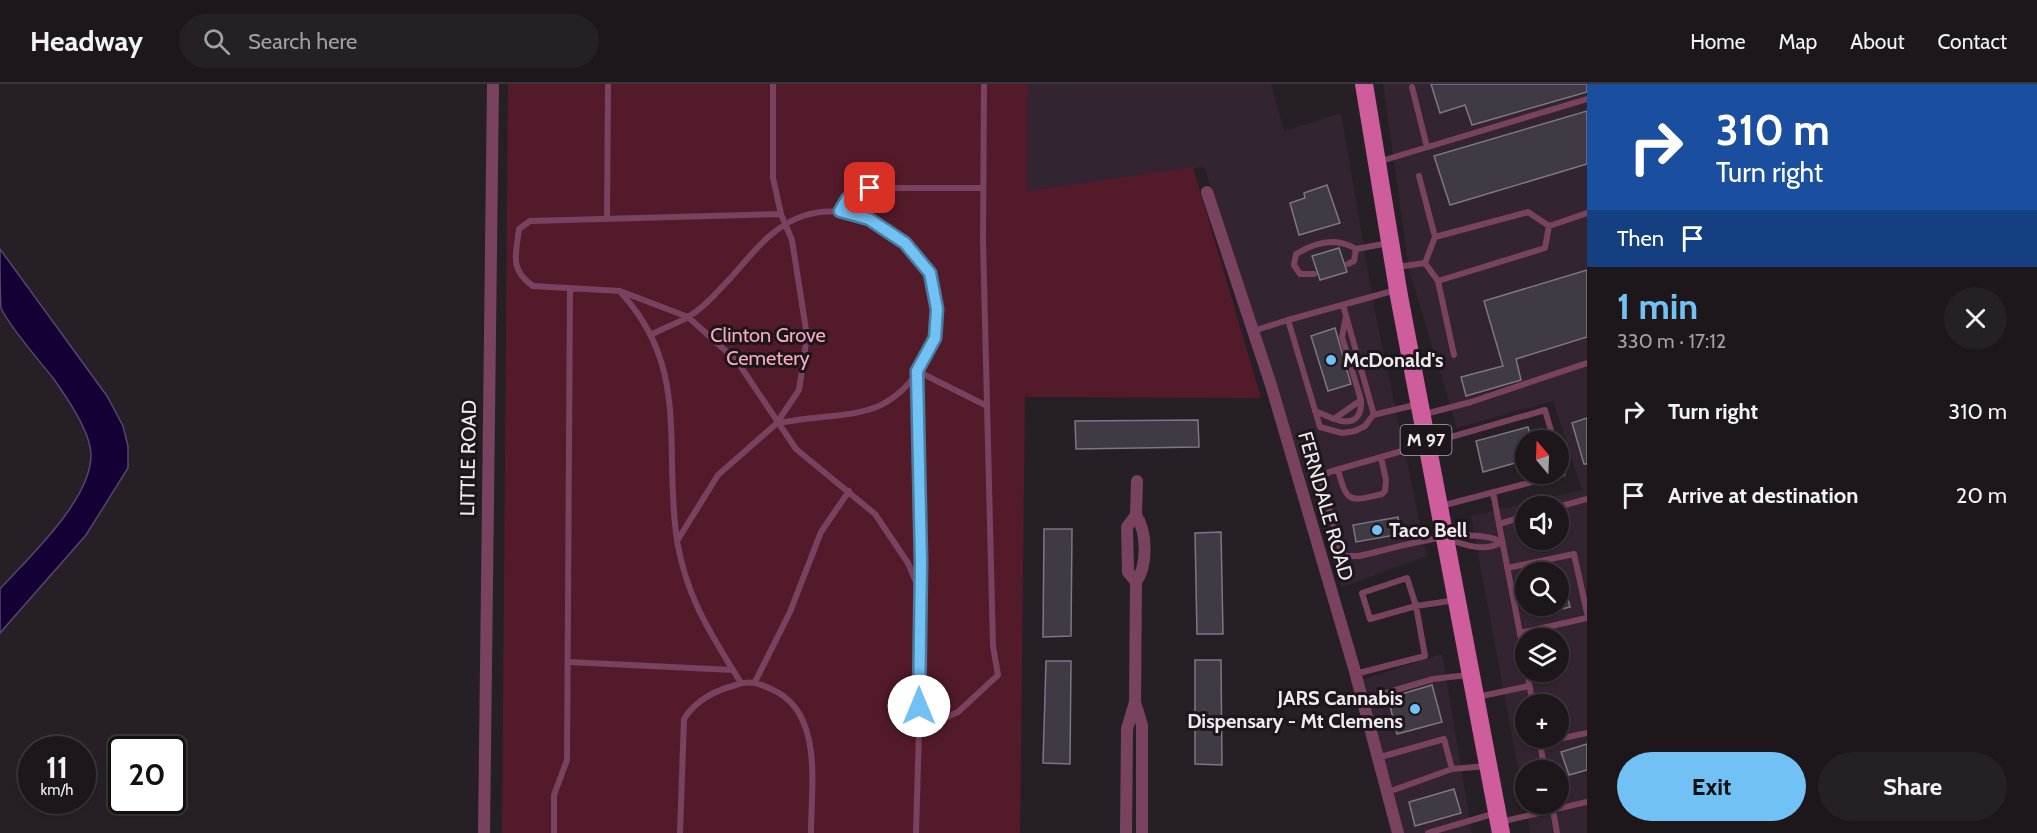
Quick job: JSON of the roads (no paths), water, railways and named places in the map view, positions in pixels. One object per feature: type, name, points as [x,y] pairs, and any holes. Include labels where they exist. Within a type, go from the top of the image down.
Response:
[{"type":"main road","name":"M 97","points":[[1364,84],[1389,243],[1499,823]]},
{"type":"street","name":"LITTLE ROAD","points":[[484,833],[492,84]]},
{"type":"street","name":"FERNDALE ROAD","points":[[1208,192],[1253,331],[1355,674],[1398,833]]},
{"type":"street","points":[[1137,481],[1136,515],[1143,525],[1143,572],[1136,582],[1135,702],[1142,725],[1142,833]]},
{"type":"street","points":[[1126,833],[1126,729],[1135,702]]},
{"type":"lane","points":[[607,219],[608,84]]},
{"type":"lane","points":[[677,541],[718,475],[776,424],[799,390],[807,336],[792,240],[781,214],[773,178],[773,84]]},
{"type":"lane","points":[[919,730],[958,712],[998,675],[993,646],[987,406],[983,188],[984,84]]},
{"type":"lane","points":[[1412,87],[1427,147]]},
{"type":"lane","points":[[1376,163],[1587,99]]},
{"type":"lane","points":[[1419,176],[1435,237],[1425,263]]},
{"type":"lane","points":[[840,211],[847,199],[870,188],[983,188]]},
{"type":"lane","points":[[651,335],[688,317],[722,288],[762,243],[785,223],[805,215],[840,211],[869,219],[905,243],[930,273],[937,309],[935,338],[917,371],[907,384],[879,405],[776,424]]},
{"type":"lane","points":[[1435,237],[1528,212],[1549,226]]},
{"type":"lane","points":[[1549,226],[1587,213]]},
{"type":"lane","points":[[781,214],[530,221],[519,229],[515,266],[524,279],[533,286],[620,291],[688,317],[736,362],[795,449],[875,514],[908,563],[919,589]]},
{"type":"lane","points":[[1438,281],[1545,248],[1549,226]]},
{"type":"lane","points":[[1314,274],[1300,274],[1294,265],[1296,254],[1308,247],[1334,241],[1346,243],[1356,249],[1389,243]]},
{"type":"lane","points":[[1348,264],[1354,261],[1356,249]]},
{"type":"lane","points":[[1425,263],[1438,281],[1454,355]]},
{"type":"lane","points":[[1394,267],[1425,263]]},
{"type":"lane","points":[[554,833],[554,795],[567,760],[570,288]]},
{"type":"lane","points":[[1253,331],[1398,290]]},
{"type":"lane","points":[[620,291],[641,314],[651,335],[668,386],[672,415],[671,506],[681,564],[698,614],[741,683]]},
{"type":"lane","points":[[1342,305],[1374,415]]},
{"type":"lane","points":[[1315,411],[1344,423],[1358,419],[1362,413],[1361,400],[1342,337],[1346,316]]},
{"type":"lane","points":[[1288,320],[1320,427],[1342,434],[1365,426],[1374,415],[1471,402],[1587,363]]},
{"type":"lane","points":[[917,371],[987,406]]},
{"type":"lane","points":[[916,833],[921,562],[917,371]]},
{"type":"lane","points":[[1334,419],[1361,400]]},
{"type":"lane","points":[[1502,542],[1493,537],[1465,534],[1359,556],[1346,556],[1340,549],[1321,479],[1324,474],[1545,410],[1551,430]]},
{"type":"lane","points":[[1338,470],[1347,497],[1356,500],[1382,494],[1385,491],[1386,480],[1381,457]]},
{"type":"lane","points":[[1439,507],[1524,484]]},
{"type":"lane","points":[[755,682],[790,612],[820,532],[849,491]]},
{"type":"lane","points":[[1493,492],[1519,628]]},
{"type":"lane","points":[[1569,504],[1587,498]]},
{"type":"lane","points":[[1499,524],[1515,519]]},
{"type":"lane","points":[[1444,538],[1467,546],[1494,547],[1502,542]]},
{"type":"lane","points":[[1507,568],[1574,554],[1587,613]]},
{"type":"lane","points":[[1355,674],[1425,656],[1416,606],[1407,578],[1362,593],[1370,619],[1416,606],[1456,600]]},
{"type":"lane","points":[[1542,628],[1587,618]]},
{"type":"lane","points":[[568,662],[733,670]]},
{"type":"lane","points":[[1361,700],[1433,679],[1471,675]]},
{"type":"lane","points":[[680,833],[684,719],[692,705],[721,689],[741,683],[755,682],[777,691],[794,705],[805,721],[810,738],[811,833]]},
{"type":"lane","points":[[1529,682],[1531,694]]},
{"type":"lane","points":[[1475,697],[1530,686]]},
{"type":"lane","points":[[1569,736],[1587,733]]},
{"type":"lane","points":[[1376,758],[1444,739],[1452,769]]},
{"type":"lane","points":[[1386,792],[1452,769],[1488,766]]},
{"type":"lane","points":[[1569,805],[1587,802]]},
{"type":"lane","points":[[1428,833],[1499,823],[1529,814]]},
{"type":"lane","points":[[1553,814],[1557,833]]},
{"type":"place","name":"McDonald's","points":[[1331,360]]},
{"type":"place","name":"Taco Bell","points":[[1377,530]]},
{"type":"place","name":"JARS Cannabis Dispensary - Mt Clemens","points":[[1415,709]]},
{"type":"park label","name":"Clinton Grove Cemetery","points":[[768,346]]}]
